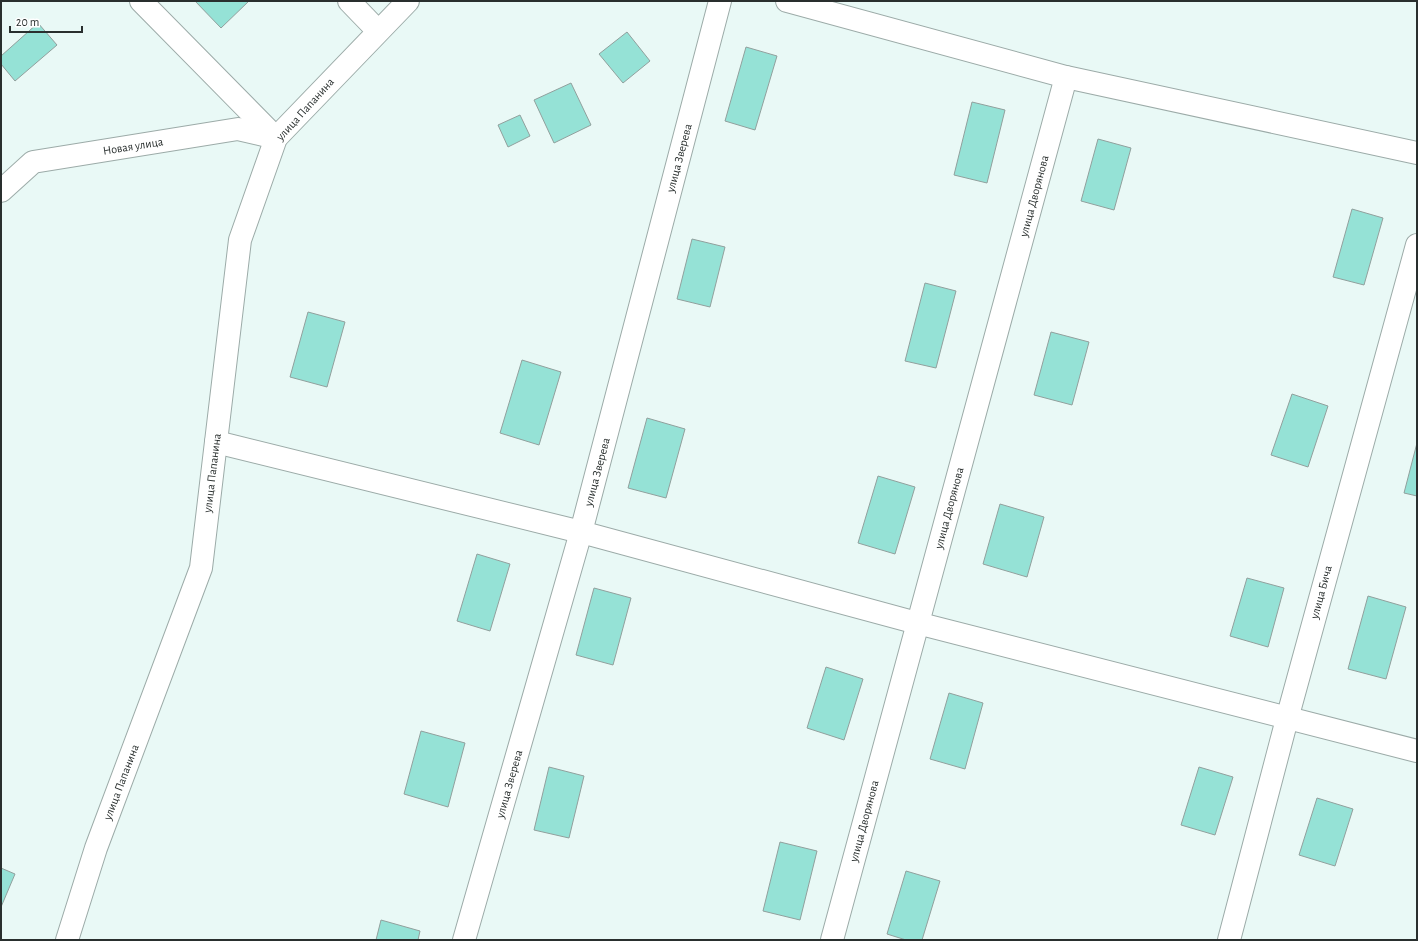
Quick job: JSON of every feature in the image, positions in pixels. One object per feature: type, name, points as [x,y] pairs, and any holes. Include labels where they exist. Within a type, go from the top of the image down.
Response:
[{"type":"street","points":[[141,1],[276,138]]},
{"type":"street","points":[[349,1],[378,31]]},
{"type":"street","name":"улица Папанина","points":[[67,940],[96,848],[201,568],[240,240],[276,138],[408,1]]},
{"type":"street","name":"улица Зверева","points":[[464,940],[581,532],[720,1]]},
{"type":"street","points":[[787,1],[1066,77],[1417,152]]},
{"type":"street","name":"улица Дворянова","points":[[832,940],[1066,77]]},
{"type":"street","name":"Новая улица","points":[[1,191],[34,162],[238,129],[276,138]]},
{"type":"street","name":"улица Бича","points":[[1229,940],[1287,718],[1417,245]]},
{"type":"street","points":[[216,442],[581,532],[918,623],[1417,751]]},
{"type":"building","points":[[195,1],[249,1],[221,28]]},
{"type":"building","points":[[38,23],[57,45],[15,81],[1,64],[1,56]]},
{"type":"building","points":[[627,32],[650,61],[623,83],[599,54]]},
{"type":"building","points":[[746,47],[777,56],[755,130],[725,121]]},
{"type":"building","points":[[571,83],[591,125],[554,143],[534,100]]},
{"type":"building","points":[[972,102],[1005,110],[987,183],[954,175]]},
{"type":"building","points":[[520,115],[530,136],[508,147],[498,125]]},
{"type":"building","points":[[1098,139],[1131,148],[1114,210],[1081,201]]},
{"type":"building","points":[[1352,209],[1383,218],[1364,285],[1333,277]]},
{"type":"building","points":[[692,239],[725,247],[710,307],[677,299]]},
{"type":"building","points":[[925,283],[956,291],[936,368],[905,361]]},
{"type":"building","points":[[308,312],[345,322],[327,387],[290,377]]},
{"type":"building","points":[[1051,332],[1089,342],[1072,405],[1034,395]]},
{"type":"building","points":[[522,360],[561,372],[539,445],[500,433]]},
{"type":"building","points":[[1292,394],[1328,406],[1308,467],[1271,455]]},
{"type":"building","points":[[647,418],[685,429],[666,498],[628,488]]},
{"type":"building","points":[[1417,443],[1417,496],[1404,493]]},
{"type":"building","points":[[878,476],[915,487],[895,554],[858,543]]},
{"type":"building","points":[[1000,504],[1044,517],[1027,577],[983,564]]},
{"type":"building","points":[[477,554],[510,564],[490,631],[457,621]]},
{"type":"building","points":[[1247,578],[1284,588],[1268,647],[1230,636]]},
{"type":"building","points":[[594,588],[631,598],[613,665],[576,655]]},
{"type":"building","points":[[1368,596],[1406,607],[1386,679],[1348,669]]},
{"type":"building","points":[[826,667],[863,679],[844,740],[807,728]]},
{"type":"building","points":[[949,693],[983,703],[965,769],[930,759]]},
{"type":"building","points":[[421,731],[465,743],[448,807],[404,794]]},
{"type":"building","points":[[549,767],[584,776],[569,838],[534,830]]},
{"type":"building","points":[[1199,767],[1233,777],[1215,835],[1181,825]]},
{"type":"building","points":[[1317,798],[1353,809],[1335,866],[1299,855]]},
{"type":"building","points":[[780,842],[817,851],[800,920],[763,911]]},
{"type":"building","points":[[1,868],[15,874],[1,907]]},
{"type":"building","points":[[906,871],[940,881],[922,940],[906,940],[887,934]]},
{"type":"building","points":[[381,920],[420,931],[418,940],[376,940]]}]
